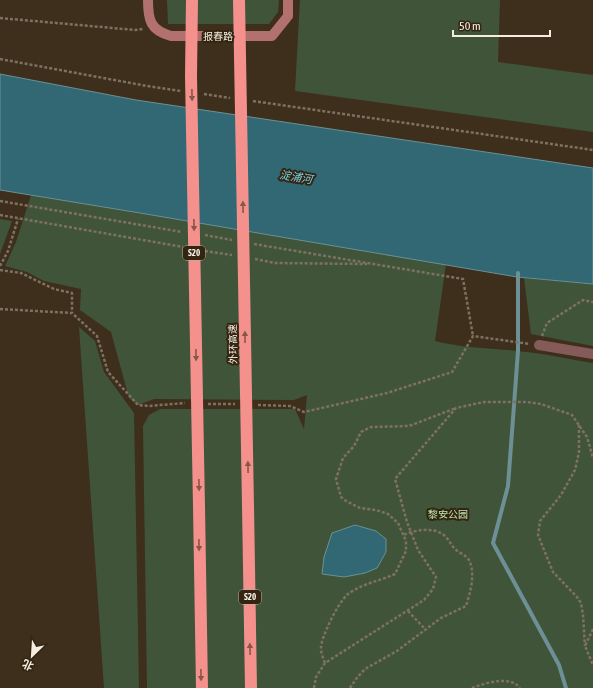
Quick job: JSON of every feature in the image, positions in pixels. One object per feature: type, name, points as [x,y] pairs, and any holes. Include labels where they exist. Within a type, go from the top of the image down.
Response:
[{"type":"highway","points":[[186,0],[191,76]]},
{"type":"highway","name":"S20","points":[[192,0],[191,76],[202,688]]},
{"type":"highway","name":"外环高速","points":[[239,0],[251,688]]},
{"type":"highway","points":[[240,77],[246,0]]},
{"type":"street","points":[[148,0],[150,20],[154,28]]},
{"type":"street","name":"报春路","points":[[154,28],[161,33],[171,36],[272,36],[288,16],[288,0]]},
{"type":"street","points":[[539,345],[593,354]]},
{"type":"path","points":[[0,18],[135,30],[154,28]]},
{"type":"path","points":[[0,59],[147,86],[186,91]]},
{"type":"path","points":[[201,94],[233,98]]},
{"type":"path","points":[[248,100],[593,150]]},
{"type":"path","points":[[0,201],[188,232]]},
{"type":"path","points":[[0,266],[8,251],[18,219]]},
{"type":"path","points":[[203,235],[235,240]]},
{"type":"path","points":[[250,243],[463,279],[474,336]]},
{"type":"path","points":[[0,270],[21,273],[54,289],[72,293],[72,313]]},
{"type":"path","points":[[539,345],[547,323],[583,300],[593,302]]},
{"type":"path","points":[[512,341],[523,342]]},
{"type":"path","points":[[325,663],[321,649],[323,638],[346,596],[359,588],[395,574],[406,551],[406,541],[398,523],[388,514],[376,510],[360,508],[341,497],[336,479],[343,458],[354,446],[361,432],[371,427],[409,426],[438,413],[484,402],[527,402],[541,404],[572,415],[587,437],[593,458]]},
{"type":"path","points":[[314,688],[316,677],[325,663],[353,646],[367,635],[384,627],[408,611],[424,600],[433,589],[436,577],[418,550],[395,479],[456,408]]},
{"type":"path","points":[[579,425],[579,452],[575,470],[561,495],[540,521],[538,535],[553,572],[581,603],[585,646],[593,665]]},
{"type":"path","points":[[350,688],[365,669],[397,651],[440,618],[466,606],[470,592],[472,574],[469,560],[455,549],[445,536],[432,530],[411,532],[403,535]]},
{"type":"path","points":[[408,611],[425,630]]},
{"type":"path","points":[[585,646],[593,629]]},
{"type":"path","points":[[472,688],[494,681],[509,682],[518,685],[520,688]]},
{"type":"green space","points":[[167,0],[279,0],[278,12],[269,24],[168,24]]},
{"type":"green space","points":[[300,0],[500,0],[498,62],[593,75],[593,132],[295,91]]},
{"type":"green space","name":"黎安公园","points":[[31,195],[446,264],[435,341],[466,346],[536,353],[593,363],[593,688],[147,688],[143,426],[149,415],[160,409],[295,409],[304,429],[307,395],[294,400],[154,399],[138,405],[129,398],[111,332],[80,310],[81,289],[44,281],[27,272],[5,266],[16,242]]},
{"type":"green space","points":[[0,219],[12,221],[0,254]]},
{"type":"green space","points":[[524,278],[593,284],[593,346],[531,334]]},
{"type":"green space","points":[[79,327],[95,341],[104,372],[134,413],[139,688],[104,688]]},
{"type":"water","name":"淀浦河","points":[[0,74],[136,100],[593,168],[593,284],[517,277],[0,190]]},
{"type":"water","points":[[355,525],[376,531],[386,539],[386,552],[377,568],[365,573],[344,577],[322,574],[324,557],[332,533]]},
{"type":"waterway","points":[[518,273],[518,351],[508,486],[493,543],[559,665],[566,688]]}]
